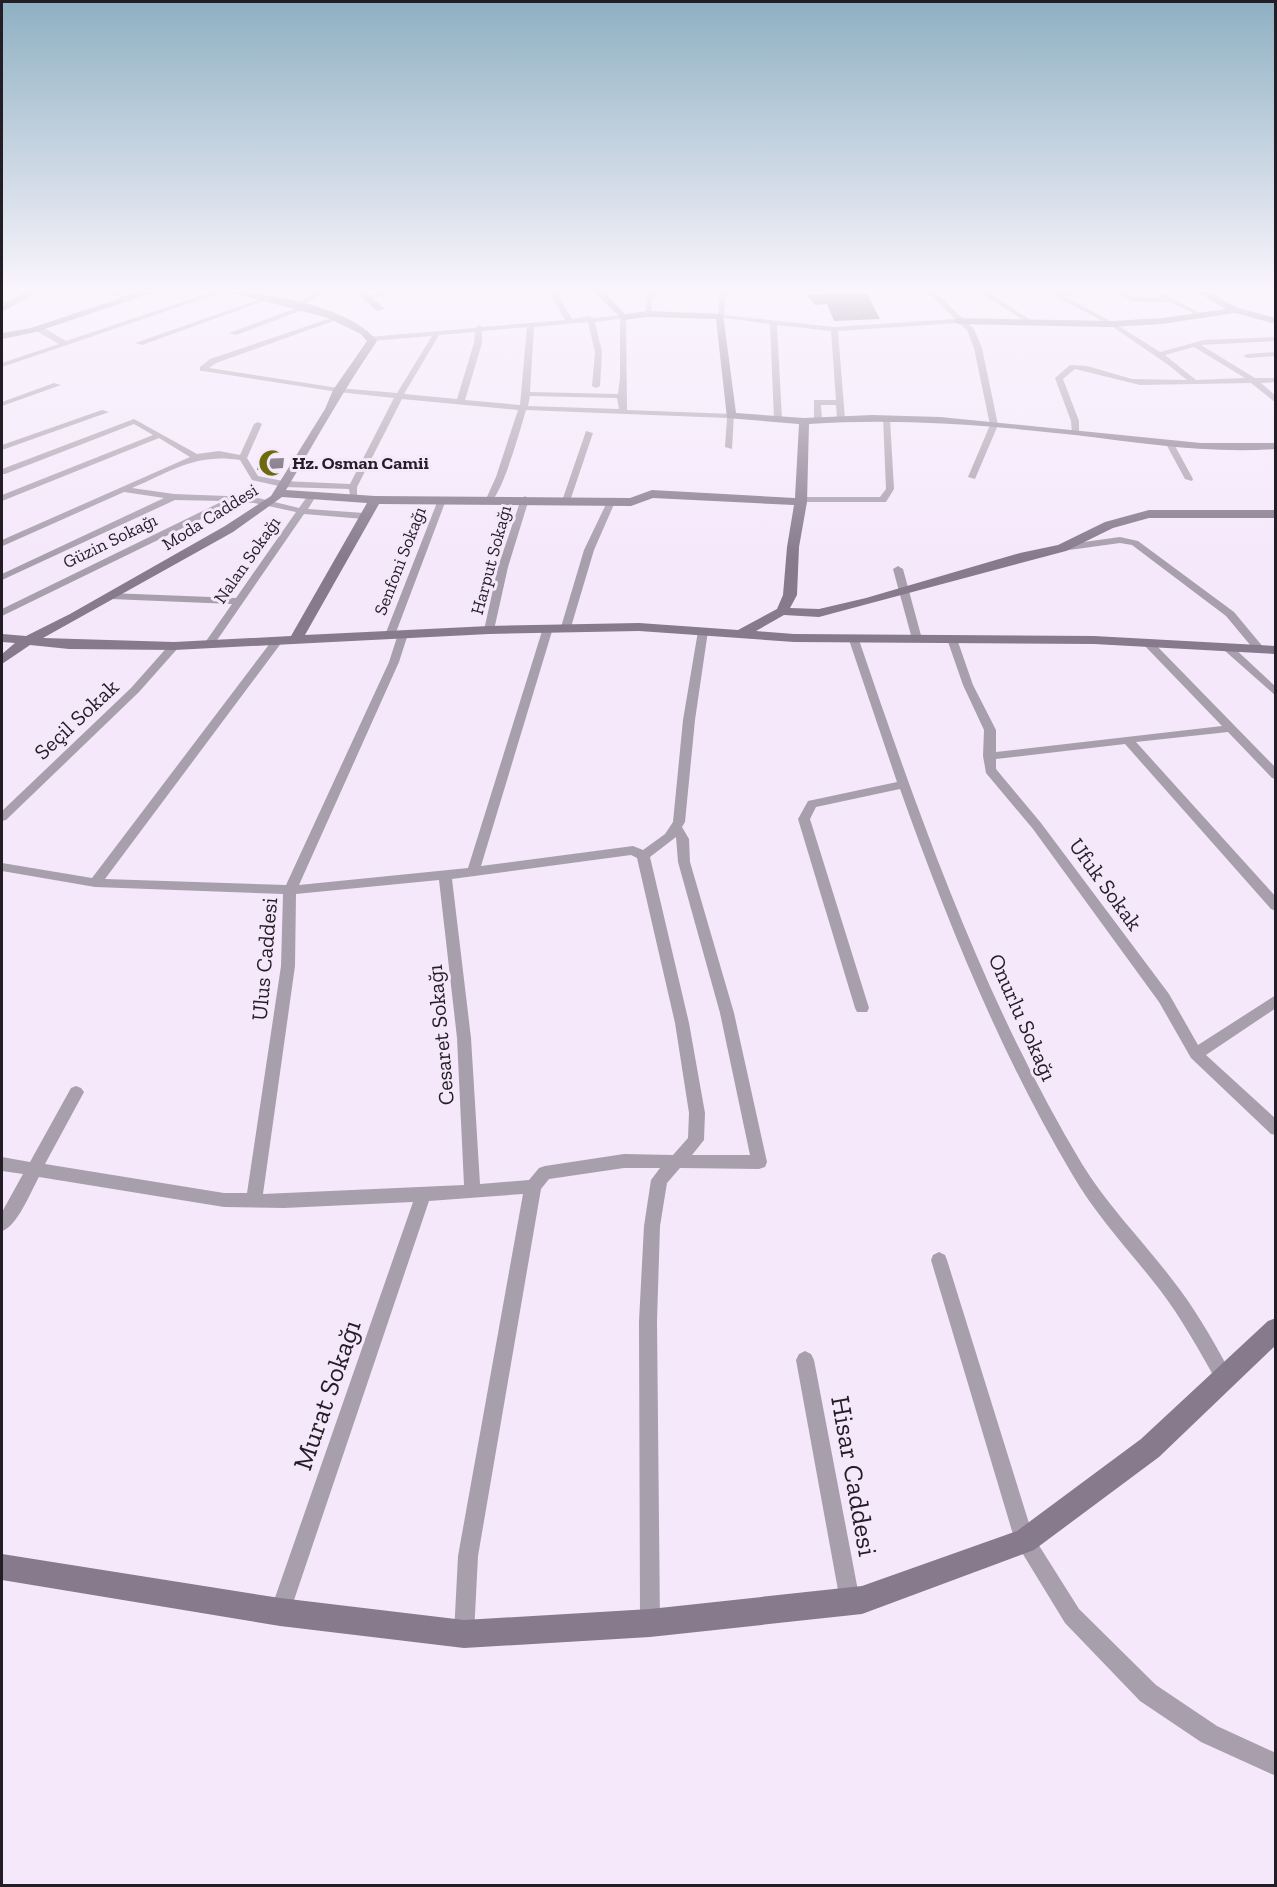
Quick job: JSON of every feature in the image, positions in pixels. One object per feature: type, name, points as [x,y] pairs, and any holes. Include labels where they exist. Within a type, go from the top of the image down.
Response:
[{"type":"street","points":[[274,380],[338,390],[523,408],[804,421],[886,419],[1075,432],[1170,444],[1275,446]]},
{"type":"street","name":"Moda Caddesi","points":[[2,660],[27,641],[110,596],[268,503],[280,489],[345,380]]},
{"type":"street","points":[[354,493],[409,380]]},
{"type":"street","points":[[460,402],[466,380]]},
{"type":"street","points":[[490,499],[523,408],[527,380]]},
{"type":"street","points":[[596,387],[597,380]]},
{"type":"street","points":[[623,413],[621,396],[624,380]]},
{"type":"street","points":[[727,380],[731,416],[729,447]]},
{"type":"street","points":[[776,380],[778,419]]},
{"type":"street","points":[[838,380],[841,419]]},
{"type":"street","points":[[972,477],[994,425],[984,380]]},
{"type":"street","points":[[1060,380],[1075,421],[1075,432]]},
{"type":"street","points":[[1121,380],[1151,384],[1274,380]]},
{"type":"street","points":[[1254,381],[1274,399]]},
{"type":"street","points":[[2,404],[57,385]]},
{"type":"street","points":[[526,394],[621,396]]},
{"type":"street","points":[[818,420],[817,402],[840,403]]},
{"type":"street","points":[[2,448],[105,412]]},
{"type":"street","points":[[280,489],[354,493],[375,500],[525,499],[631,502],[652,494],[801,501],[883,500],[890,489],[886,419]]},
{"type":"street","points":[[2,472],[134,421],[196,457]]},
{"type":"street","points":[[740,634],[782,611],[790,595],[793,547],[801,501],[804,421]]},
{"type":"street","points":[[243,458],[258,423]]},
{"type":"street","points":[[566,501],[589,433]]},
{"type":"street","points":[[2,498],[160,435]]},
{"type":"street","points":[[1170,444],[1189,479]]},
{"type":"street","points":[[2,543],[196,457],[219,453],[243,458],[255,478],[280,489],[312,496],[354,493]]},
{"type":"street","points":[[124,489],[174,496],[268,503],[302,511],[363,516]]},
{"type":"street","points":[[2,577],[174,496]]},
{"type":"street","name":"Nalan Sokağı","points":[[209,644],[312,496]]},
{"type":"street","name":"Harput Sokağı","points":[[489,630],[503,567],[525,499]]},
{"type":"street","name":"Güzin Sokağı","points":[[2,613],[233,500]]},
{"type":"street","points":[[296,639],[363,516],[375,500]]},
{"type":"street","name":"Senfoni Sokağı","points":[[396,635],[442,500]]},
{"type":"street","points":[[566,627],[589,550],[611,502]]},
{"type":"street","points":[[1062,548],[1100,528],[1149,514],[1275,514]]},
{"type":"street","points":[[782,611],[798,614],[819,613],[1062,548],[1120,540],[1135,543],[1230,614],[1260,650]]},
{"type":"street","points":[[898,569],[917,639]]},
{"type":"street","points":[[110,596],[237,601]]},
{"type":"street","points":[[2,638],[108,646],[174,646],[489,630],[639,627],[854,640],[952,639],[1148,643],[1275,650]]},
{"type":"street","points":[[473,871],[548,628]]},
{"type":"street","points":[[643,856],[669,837],[680,822],[689,720],[703,631]]},
{"type":"street","name":"Ulus Caddesi","points":[[254,1201],[288,966],[290,890],[394,662],[396,635]]},
{"type":"street","name":"Ufuk Sokak","points":[[952,639],[968,684],[990,730],[990,770],[1037,826],[1164,998],[1196,1054],[1275,1129]]},
{"type":"street","points":[[95,883],[278,640]]},
{"type":"street","name":"Onurlu Sokağı","points":[[854,640],[902,785],[939,878],[1035,1096],[1079,1172],[1180,1303],[1223,1376]]},
{"type":"street","points":[[1148,643],[1275,775]]},
{"type":"street","name":"Seçil Sokak","points":[[2,817],[135,690],[174,646]]},
{"type":"street","points":[[1228,648],[1275,693]]},
{"type":"street","points":[[989,756],[1231,728]]},
{"type":"street","points":[[1128,740],[1275,906]]},
{"type":"street","points":[[862,1008],[804,819],[812,804],[902,785]]},
{"type":"street","points":[[464,1634],[468,1556],[533,1186],[545,1173],[624,1161],[759,1162],[727,1013],[684,862],[682,834],[675,828]]},
{"type":"street","points":[[2,867],[95,883],[290,890],[446,875],[633,850],[643,856],[682,1023],[697,1113],[696,1140],[660,1180],[652,1226],[648,1321],[650,1623]]},
{"type":"street","name":"Cesaret Sokağı","points":[[446,875],[464,1038],[472,1192]]},
{"type":"street","points":[[1196,1054],[1275,1000]]},
{"type":"street","points":[[2,1224],[13,1209],[32,1169],[76,1092]]},
{"type":"street","points":[[2,1164],[224,1200],[254,1201],[472,1192],[533,1186]]},
{"type":"street","name":"Murat Sokağı","points":[[280,1612],[423,1194]]},
{"type":"street","points":[[939,1260],[1025,1541],[1072,1616],[1148,1693],[1209,1734],[1275,1765]]},
{"type":"street","points":[[2,1567],[280,1612],[464,1634],[650,1623],[862,1600],[1025,1541],[1150,1448],[1223,1376],[1275,1329]]},
{"type":"street","name":"Hisar Caddesi","points":[[805,1360],[850,1601]]},
{"type":"building","name":"Hz. Osman Camii","points":[[284,458],[283,468],[257,470],[259,459]]},
{"type":"place","name":"Hz. Osman Camii","points":[[272,463]]}]
